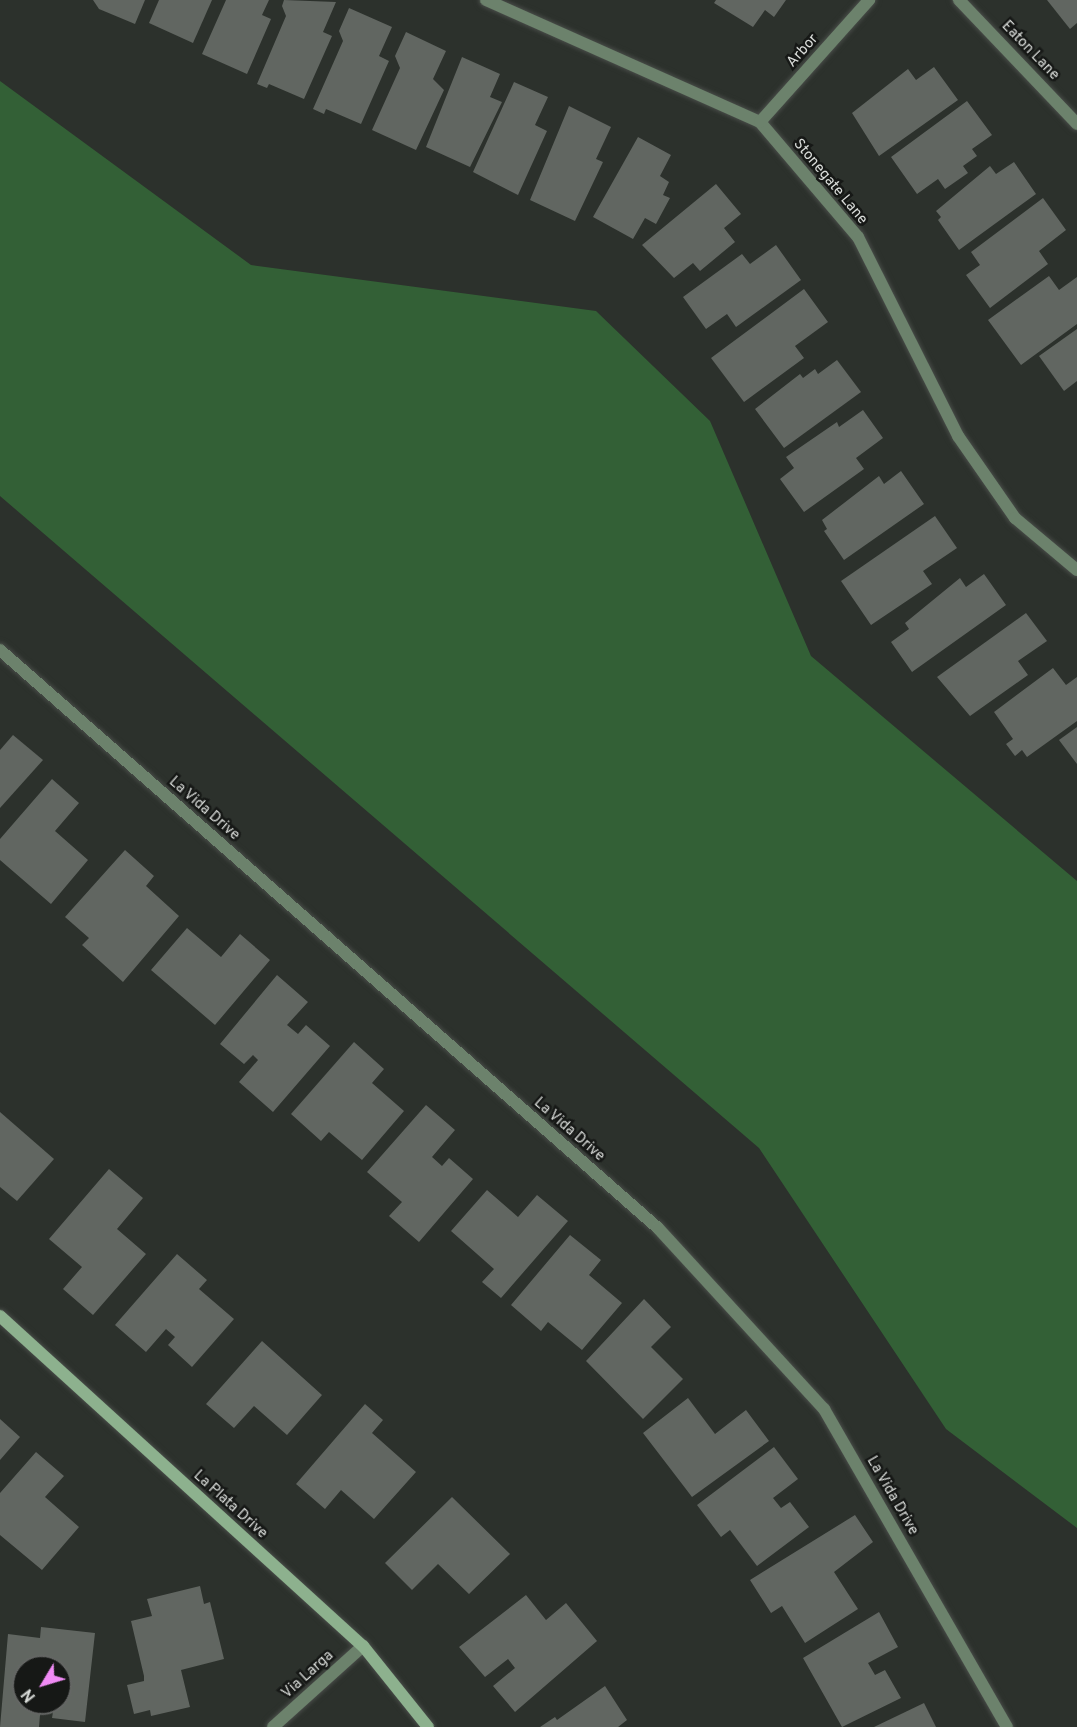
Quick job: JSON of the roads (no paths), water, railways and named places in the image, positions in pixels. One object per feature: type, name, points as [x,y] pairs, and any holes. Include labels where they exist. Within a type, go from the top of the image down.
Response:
[{"type":"street","name":"Stonegate Lane","points":[[486,0],[760,122],[858,237],[958,436],[1014,518],[1077,570]]},
{"type":"street","name":"Arbor","points":[[760,122],[869,0]]},
{"type":"street","name":"Eaton Lane","points":[[959,0],[1077,124]]},
{"type":"street","name":"La Vida Drive","points":[[0,650],[658,1228],[824,1409],[1008,1727]]},
{"type":"street","name":"La Plata Drive","points":[[0,1316],[363,1646],[428,1727]]},
{"type":"street","name":"Via Larga","points":[[273,1727],[363,1646]]}]
